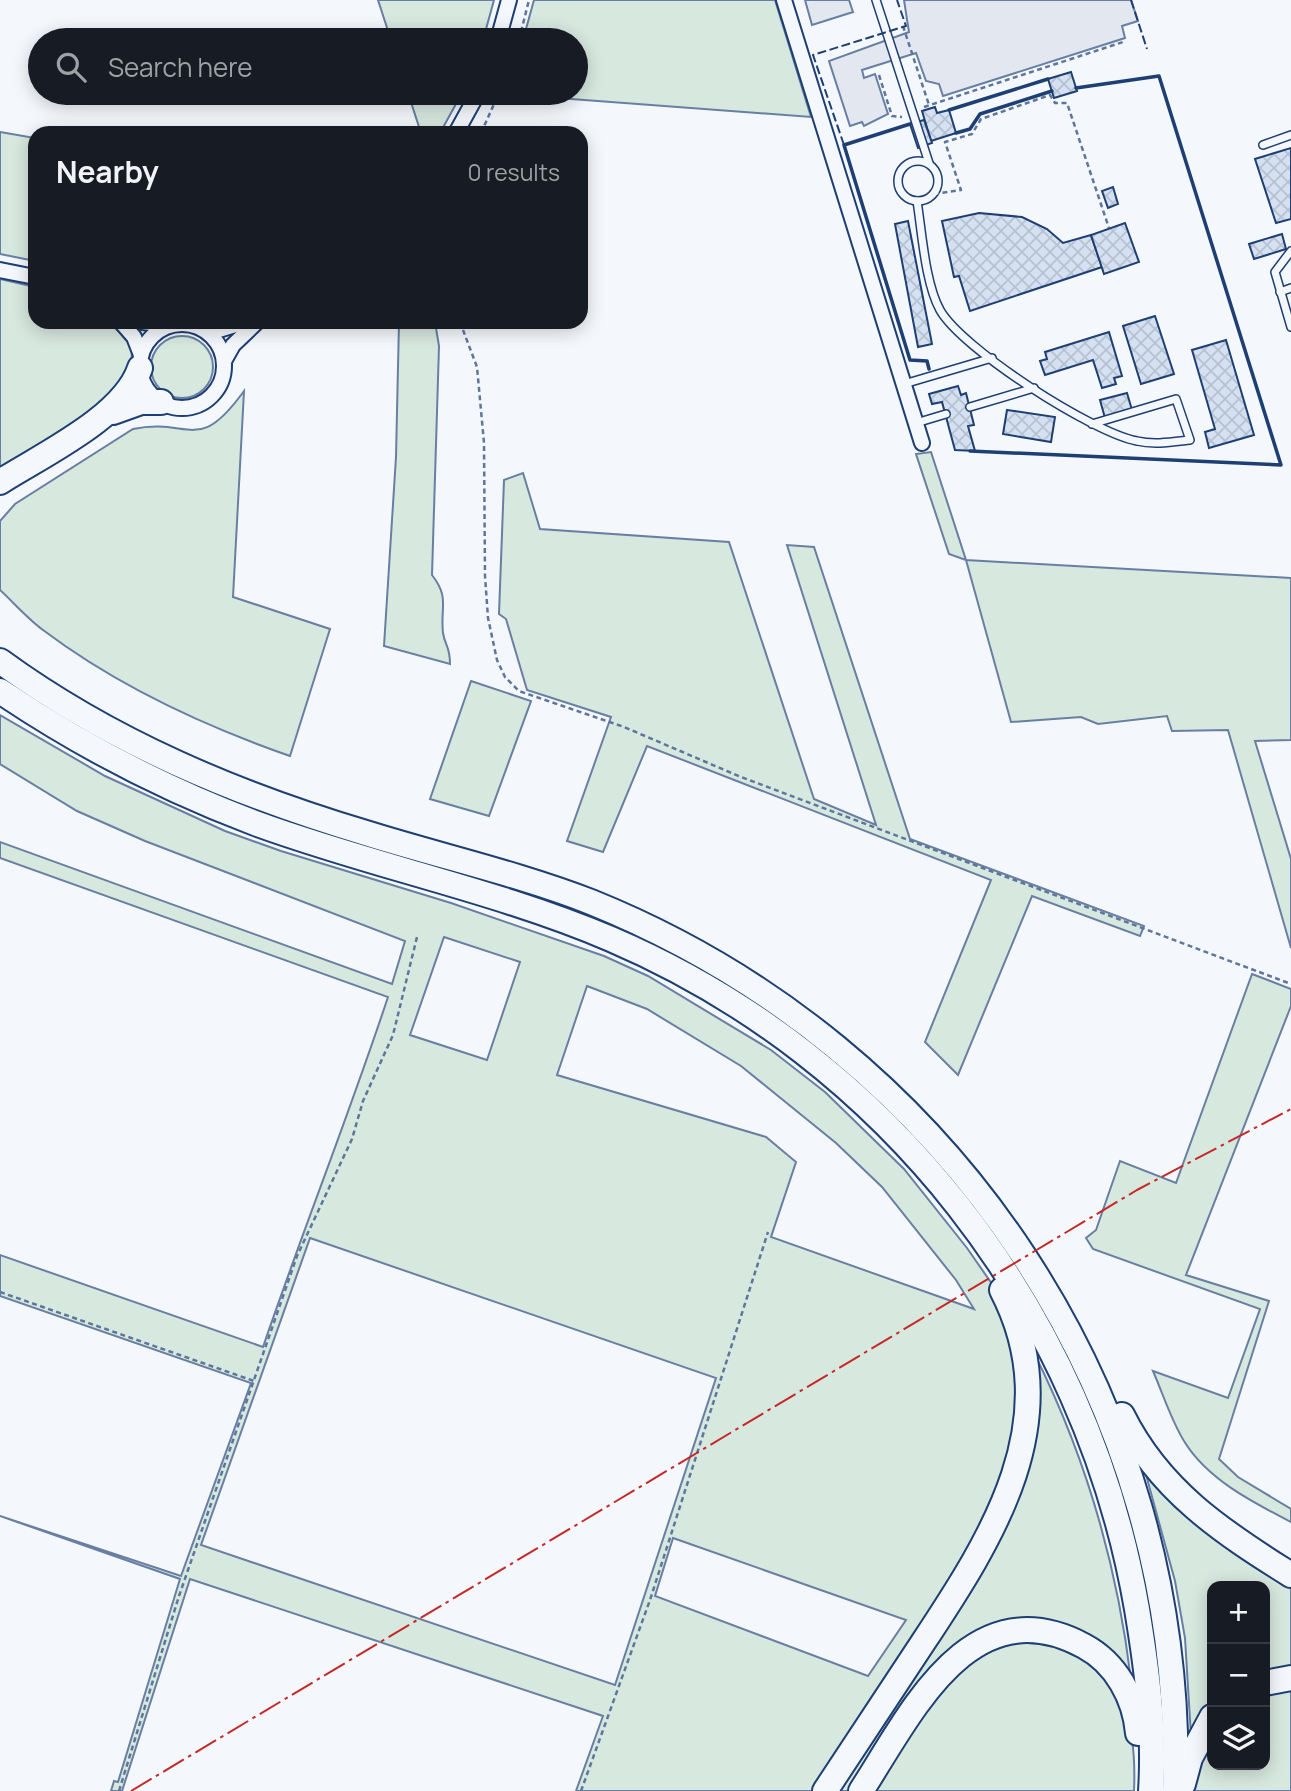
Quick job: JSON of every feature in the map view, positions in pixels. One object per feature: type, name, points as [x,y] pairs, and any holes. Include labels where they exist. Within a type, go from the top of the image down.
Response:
[{"type":"highway","points":[[0,482],[100,418],[126,395],[141,362]]},
{"type":"highway","points":[[100,418],[132,404],[161,402]]},
{"type":"highway","points":[[0,650],[32,684]]},
{"type":"highway","points":[[0,661],[32,684],[125,739],[206,777],[278,805],[593,903],[699,955],[735,976],[851,1056],[912,1116],[983,1196],[1045,1289],[1099,1391],[1140,1506],[1158,1581],[1170,1653],[1176,1736],[1175,1791]]},
{"type":"highway","points":[[0,691],[92,748],[177,791],[255,823],[546,914],[657,960],[763,1021],[824,1067],[884,1122],[938,1178],[978,1229],[1035,1318],[1094,1443],[1129,1560],[1144,1651],[1150,1712],[1151,1791]]},
{"type":"highway","points":[[0,706],[38,730],[92,748]]},
{"type":"highway","points":[[825,1791],[971,1571],[1006,1499],[1026,1427],[1028,1378],[1024,1350],[1010,1306],[984,1260],[951,1214],[938,1178]]},
{"type":"highway","points":[[1045,1289],[1071,1310],[1130,1431],[1160,1475],[1212,1525],[1291,1575]]},
{"type":"highway","points":[[861,1791],[944,1669],[977,1643],[997,1635],[1036,1632],[1062,1637],[1087,1647],[1103,1658],[1121,1681],[1130,1698],[1138,1726],[1140,1791]]},
{"type":"highway","points":[[1270,1682],[1291,1678]]},
{"type":"highway","points":[[1181,1791],[1190,1758],[1207,1726]]},
{"type":"street","points":[[501,28],[509,0]]},
{"type":"street","points":[[784,0],[922,443]]},
{"type":"street","points":[[460,126],[471,105]]},
{"type":"street","points":[[0,270],[28,276]]},
{"type":"street","points":[[127,329],[134,337],[143,382],[161,402],[186,408],[210,397],[219,387],[224,361],[233,345],[250,329]]},
{"type":"street","points":[[141,362],[158,331],[162,329]]},
{"type":"street","points":[[201,329],[209,333],[224,361]]},
{"type":"street","points":[[209,333],[222,329]]},
{"type":"lane","points":[[876,0],[929,163],[938,174],[934,194],[917,201]]},
{"type":"lane","points":[[1263,145],[1291,135]]},
{"type":"lane","points":[[929,163],[913,161],[900,173],[900,190],[917,201],[933,292],[940,310],[953,328],[1034,388],[1091,424],[1136,441],[1190,440],[1176,399],[1091,424]]},
{"type":"lane","points":[[1291,251],[1275,272],[1291,327]]},
{"type":"lane","points":[[1280,292],[1291,288]]},
{"type":"lane","points":[[904,384],[992,358]]},
{"type":"lane","points":[[970,407],[1034,388]]},
{"type":"lane","points":[[916,423],[946,414]]},
{"type":"path","points":[[522,28],[529,0]]},
{"type":"path","points":[[903,26],[929,105]]},
{"type":"path","points":[[878,75],[892,116],[896,119],[929,105],[1123,42]]},
{"type":"path","points":[[934,194],[961,190],[945,142],[972,134],[981,119],[1049,95],[1055,103],[1066,103],[1109,228]]},
{"type":"path","points":[[484,126],[494,105]]},
{"type":"path","points":[[463,329],[477,367],[484,443],[488,618],[497,660],[505,677],[519,691],[624,727],[741,777],[1291,984]]},
{"type":"path","points":[[119,1791],[179,1596],[297,1256],[352,1139],[363,1101],[393,1035],[417,937]]},
{"type":"path","points":[[581,1791],[650,1600],[768,1232]]},
{"type":"path","points":[[0,1292],[254,1381]]},
{"type":"shaded area","points":[[378,0],[494,0],[486,28],[387,28]]},
{"type":"shaded area","points":[[534,0],[775,0],[811,117],[588,100],[588,28],[526,28]]},
{"type":"shaded area","points":[[805,0],[849,0],[853,12],[812,25]]},
{"type":"shaded area","points":[[904,0],[1131,0],[1138,21],[1122,26],[1125,38],[943,96],[939,84],[926,81],[916,53],[862,70],[864,78],[875,74],[888,114],[864,126],[862,122],[850,126],[829,61],[909,32]]},
{"type":"shaded area","points":[[412,105],[455,105],[444,126],[419,126]]},
{"type":"shaded area","points":[[0,132],[28,137],[28,260],[0,254]]},
{"type":"shaded area","points":[[0,279],[28,285],[28,329],[116,329],[127,338],[132,350],[131,371],[113,396],[0,470]]},
{"type":"shaded area","points":[[399,329],[436,329],[439,346],[432,575],[443,597],[443,633],[450,664],[384,646],[396,457]]},
{"type":"shaded area","points":[[176,336],[188,336],[204,345],[211,355],[211,379],[204,389],[188,398],[176,398],[165,393],[156,384],[151,373],[151,361],[156,350],[165,341]]},
{"type":"shaded area","points":[[244,391],[233,597],[330,629],[290,756],[193,717],[100,669],[43,630],[0,590],[0,521],[15,504],[133,429],[168,427],[193,430],[215,423]]},
{"type":"shaded area","points":[[931,452],[966,560],[949,554],[916,454]]},
{"type":"shaded area","points":[[523,473],[540,529],[729,542],[814,799],[876,825],[787,545],[814,547],[910,839],[1144,926],[1140,936],[1032,896],[958,1075],[925,1042],[991,880],[647,746],[603,852],[567,841],[611,717],[527,690],[506,619],[499,614],[504,480]]},
{"type":"shaded area","points":[[966,560],[1291,578],[1291,740],[1255,741],[1291,859],[1291,948],[1228,730],[1172,731],[1167,716],[1098,724],[1081,717],[1011,722]]},
{"type":"shaded area","points":[[471,681],[531,701],[489,816],[430,799]]},
{"type":"shaded area","points":[[0,715],[105,776],[225,831],[451,903],[604,956],[648,976],[771,1050],[825,1092],[904,1169],[967,1248],[992,1284],[1019,1361],[1019,1422],[988,1523],[816,1791],[576,1791],[603,1716],[190,1579],[122,1791],[111,1791],[114,1781],[118,1782],[180,1579],[0,1516],[181,1576],[251,1383],[0,1296],[0,1255],[263,1347],[388,997],[0,858],[0,842],[392,984],[405,941],[145,841],[77,811],[0,764]],"holes":[[[444,937],[520,962],[487,1060],[410,1035]],[[587,986],[647,1009],[741,1066],[836,1143],[882,1187],[956,1280],[974,1309],[771,1237],[796,1162],[766,1137],[557,1075]],[[310,1238],[716,1378],[615,1685],[201,1545]],[[673,1538],[906,1620],[868,1676],[655,1596]]]},
{"type":"shaded area","points":[[1252,974],[1291,989],[1291,1006],[1186,1275],[1269,1301],[1219,1459],[1238,1477],[1291,1509],[1291,1522],[1232,1488],[1194,1455],[1175,1424],[1153,1371],[1228,1398],[1260,1309],[1093,1249],[1086,1238],[1096,1230],[1120,1161],[1176,1183]]},
{"type":"shaded area","points":[[1033,1351],[1069,1430],[1097,1511],[1117,1594],[1131,1680],[1112,1655],[993,1628],[850,1791],[835,1791],[993,1549]]},
{"type":"shaded area","points":[[1145,1471],[1291,1587],[1291,1670],[1270,1673],[1270,1581],[1207,1581],[1207,1712],[1191,1736],[1185,1638],[1175,1581]]},
{"type":"shaded area","points":[[1037,1639],[1086,1657],[1105,1673],[1115,1688],[1123,1704],[1132,1738],[1134,1791],[868,1791],[939,1687],[989,1646]]},
{"type":"shaded area","points":[[1291,1685],[1291,1791],[1193,1791],[1194,1775],[1207,1742],[1207,1770],[1270,1770],[1270,1689]]},
{"type":"building","points":[[1071,72],[1077,91],[1054,98],[1048,79]]},
{"type":"building","points":[[935,107],[937,113],[949,110],[956,133],[931,141],[922,111]]},
{"type":"building","points":[[924,120],[932,143],[918,148],[910,124]]},
{"type":"building","points":[[1291,148],[1291,219],[1276,223],[1255,159]]},
{"type":"building","points":[[1113,187],[1118,204],[1108,208],[1102,191]]},
{"type":"building","points":[[979,213],[1022,217],[1047,229],[1063,243],[1091,235],[1102,267],[970,311],[959,276],[954,277],[942,221]]},
{"type":"building","points":[[908,221],[932,344],[918,347],[895,224]]},
{"type":"building","points":[[1125,223],[1139,262],[1104,274],[1091,235]]},
{"type":"building","points":[[1282,234],[1286,249],[1254,259],[1249,244]]},
{"type":"building","points":[[1155,316],[1174,374],[1141,384],[1123,326]]},
{"type":"building","points":[[1109,332],[1122,376],[1114,378],[1116,384],[1102,388],[1093,360],[1045,375],[1040,361],[1047,359],[1045,352]]},
{"type":"building","points":[[1226,340],[1254,435],[1209,448],[1205,432],[1215,429],[1192,350]]},
{"type":"building","points":[[958,386],[961,395],[966,393],[974,425],[968,426],[975,451],[955,450],[942,402],[932,404],[929,394]]},
{"type":"building","points":[[1127,393],[1132,410],[1105,418],[1100,400]]},
{"type":"building","points":[[1007,410],[1055,417],[1051,442],[1003,434]]},
{"type":"fence","points":[[844,145],[813,55],[906,26],[897,0]]},
{"type":"fence","points":[[1131,0],[1147,49]]},
{"type":"wall","points":[[970,451],[1281,465],[1159,76],[1076,88]]},
{"type":"wall","points":[[949,110],[1048,79]]},
{"type":"wall","points":[[956,133],[970,129],[980,114],[1052,91]]},
{"type":"wall","points":[[910,124],[844,145],[910,360],[927,361],[929,369]]},
{"type":"power","points":[[131,1791],[1137,1190],[1291,1109]]}]
